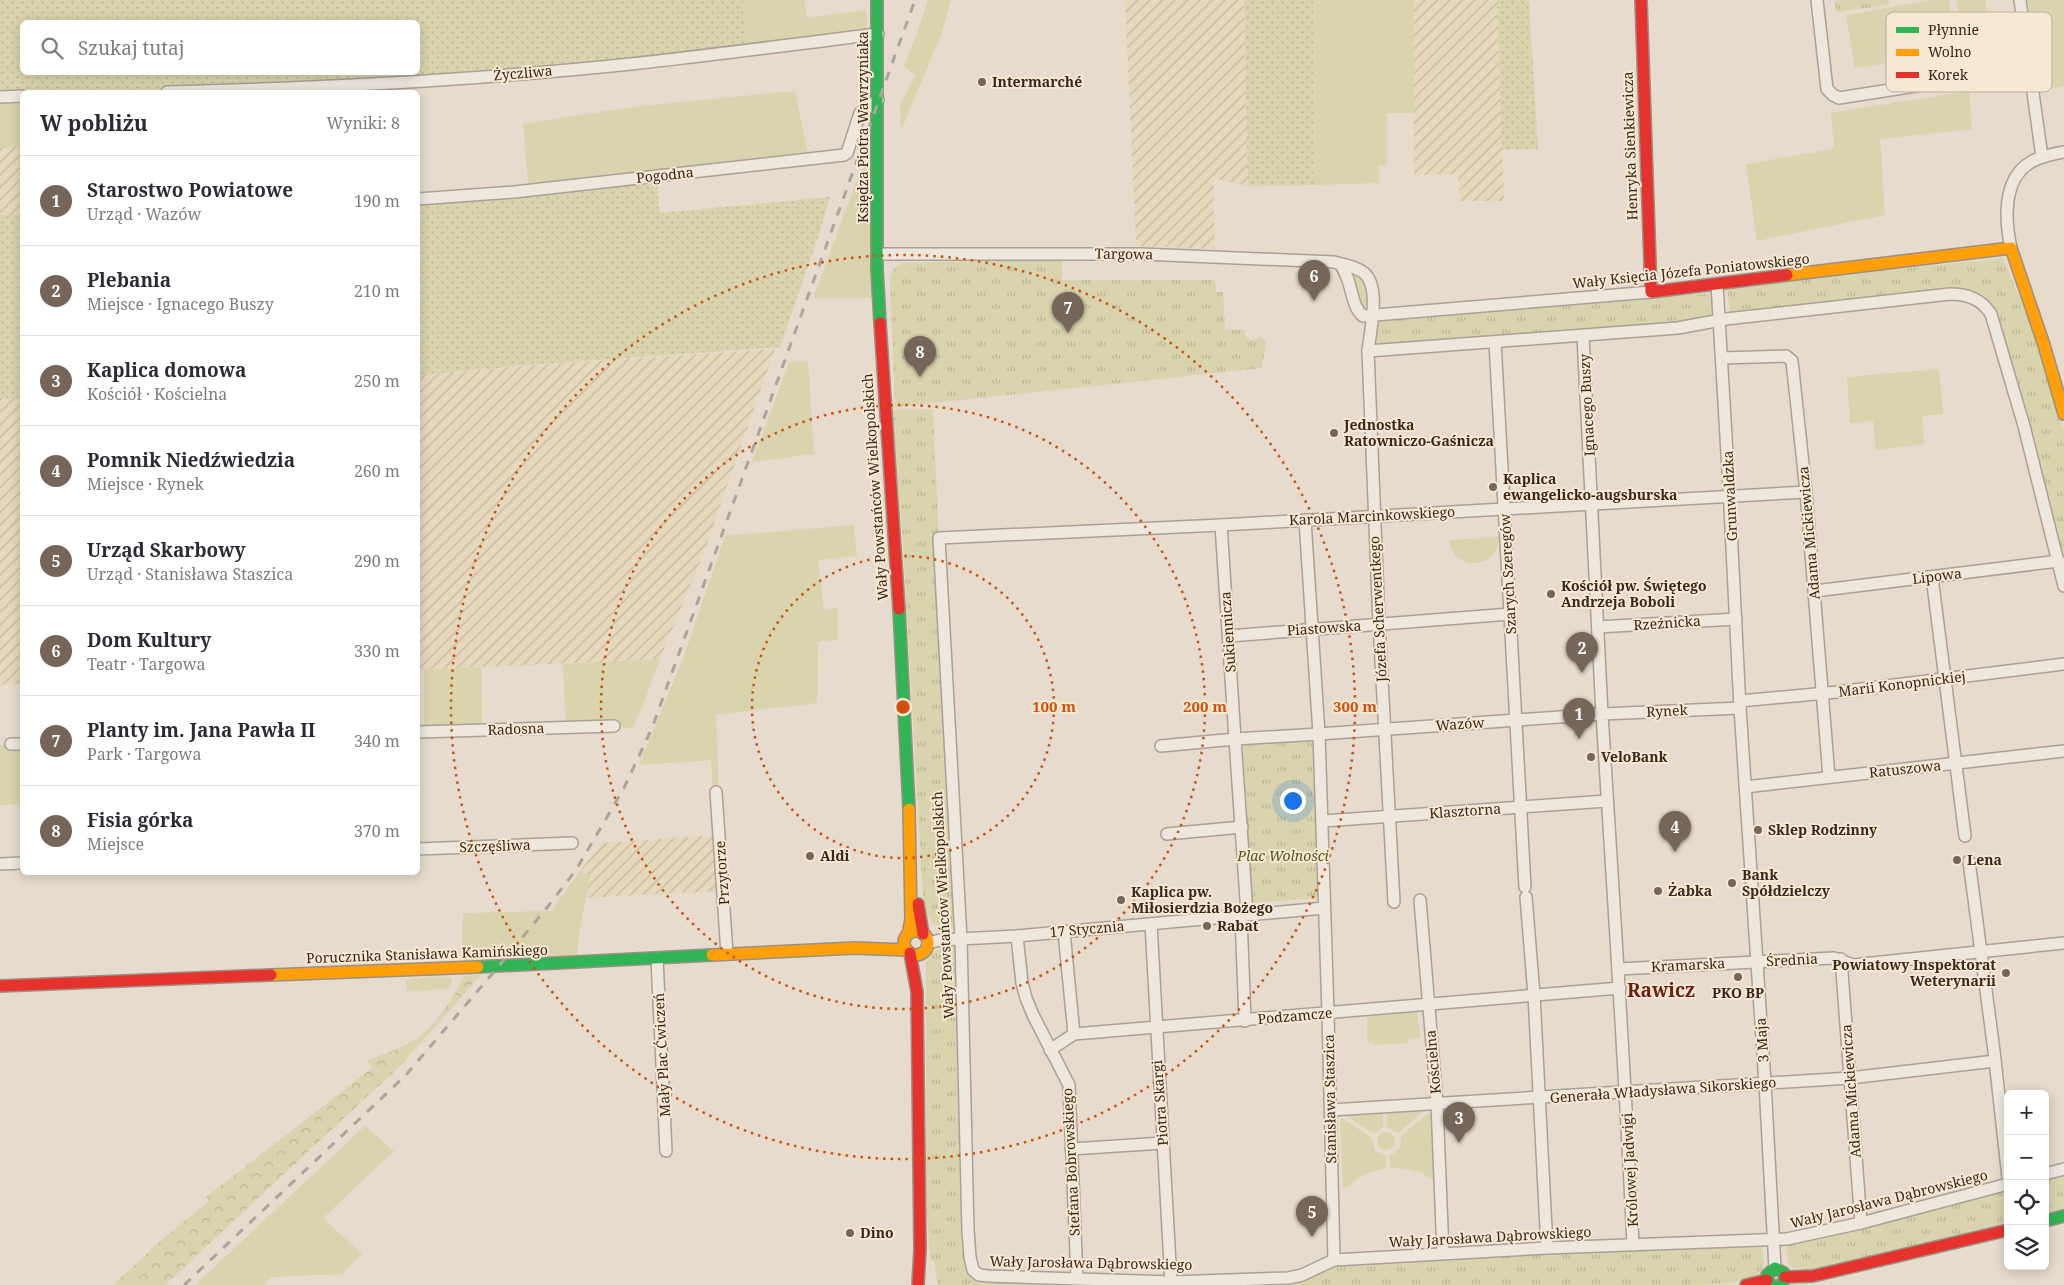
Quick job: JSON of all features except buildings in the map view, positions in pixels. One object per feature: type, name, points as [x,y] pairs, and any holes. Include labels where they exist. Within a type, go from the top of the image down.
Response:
[{"type":"street","name":"Księdza Piotra Wawrzyniaka","points":[[877,0],[878,254]]},
{"type":"street","name":"Henryka Sienkiewicza","points":[[1641,0],[1651,292]]},
{"type":"street","points":[[1817,0],[1827,89],[1839,98],[1886,91]]},
{"type":"street","name":"Życzliwa","points":[[263,90],[311,89],[630,64],[878,34]]},
{"type":"street","points":[[2033,92],[2042,157]]},
{"type":"street","points":[[0,97],[20,96]]},
{"type":"street","name":"Pogodna","points":[[420,199],[514,192],[844,155],[847,153],[860,113],[878,100]]},
{"type":"street","points":[[2064,152],[2042,157],[2026,165],[2020,172],[2010,192],[2007,216],[2011,248],[2044,345],[2064,414]]},
{"type":"street","name":"Wały Księcia Józefa Poniatowskiego","points":[[1374,315],[1651,292],[2011,248]]},
{"type":"street","name":"Targowa","points":[[878,254],[1142,254],[1334,262],[1352,266],[1366,275],[1370,286],[1374,315]]},
{"type":"street","name":"Wały Powstańców Wielkopolskich","points":[[878,254],[882,372],[896,534],[912,920],[917,988],[920,1249],[918,1285]]},
{"type":"street","points":[[1340,264],[1350,281],[1358,312],[1363,316],[1374,315]]},
{"type":"street","name":"Grunwaldzka","points":[[1716,284],[1730,496],[1740,704]]},
{"type":"street","points":[[1368,351],[1678,328],[1719,320],[1950,294],[1964,294],[1976,298],[1992,314],[2024,426],[2064,586]]},
{"type":"street","name":"Józefa Scherwentkego","points":[[1374,315],[1368,351],[1388,816],[1394,902]]},
{"type":"street","name":"Ignacego Buszy","points":[[1584,336],[1602,714]]},
{"type":"street","name":"Szarych Szeregów","points":[[1495,342],[1520,807],[1534,994],[1547,1248]]},
{"type":"street","name":"Adama Mickiewicza","points":[[1722,358],[1786,356],[1791,358],[1815,591],[1829,777]]},
{"type":"street","name":"Karola Marcinkowskiego","points":[[939,538],[1505,510],[1806,492]]},
{"type":"street","points":[[1305,520],[1319,734],[1323,820],[1324,908]]},
{"type":"street","name":"Sukiennicza","points":[[1221,524],[1235,740]]},
{"type":"street","name":"Wały Powstańców Wielkopolskich","points":[[939,538],[961,939],[968,1230],[970,1257],[974,1270]]},
{"type":"street","name":"Lipowa","points":[[1815,591],[2059,561]]},
{"type":"street","points":[[1932,577],[1966,836]]},
{"type":"street","name":"Piastowska","points":[[1229,636],[1510,614]]},
{"type":"street","name":"Rzeźnicka","points":[[1598,627],[1736,618]]},
{"type":"street","name":"Marii Konopnickiej","points":[[1740,704],[2064,664]]},
{"type":"street","points":[[1740,704],[1745,787]]},
{"type":"street","name":"Rynek","points":[[1602,714],[1740,704]]},
{"type":"street","points":[[1602,714],[1607,801]]},
{"type":"street","name":"Wazów","points":[[1319,734],[1602,714]]},
{"type":"street","name":"Wały Powstańców Wielkopolskich","points":[[905,718],[915,803],[918,910],[915,944]]},
{"type":"street","name":"Radosna","points":[[420,732],[614,726]]},
{"type":"street","points":[[1161,746],[1319,734]]},
{"type":"street","points":[[1235,740],[1242,827],[1245,1021]]},
{"type":"street","name":"Ratuszowa","points":[[1745,787],[2064,751]]},
{"type":"street","name":"3 Maja","points":[[1745,787],[1775,1240],[1775,1268]]},
{"type":"street","name":"Przytorze","points":[[716,792],[727,954]]},
{"type":"street","name":"Klasztorna","points":[[1323,820],[1607,801]]},
{"type":"street","name":"Królowej Jadwigi","points":[[1607,801],[1611,885],[1620,988],[1633,1245]]},
{"type":"street","points":[[1167,834],[1242,827]]},
{"type":"street","name":"Szczęśliwa","points":[[420,849],[572,843]]},
{"type":"street","points":[[1969,861],[1982,952],[2004,1141]]},
{"type":"street","points":[[0,864],[20,863]]},
{"type":"street","name":"Kościelna","points":[[1420,900],[1437,1104],[1443,1253]]},
{"type":"street","name":"17 Stycznia","points":[[915,944],[940,940],[1017,936],[1324,908]]},
{"type":"street","name":"Stanisława Staszica","points":[[1324,908],[1334,1260]]},
{"type":"street","name":"Piotra Skargi","points":[[1150,924],[1172,1282]]},
{"type":"street","points":[[1050,1050],[1074,1034],[1064,932]]},
{"type":"street","name":"Stefana Bobrowskiego","points":[[1017,936],[1022,983],[1026,998],[1050,1050],[1069,1085],[1077,1278]]},
{"type":"street","name":"Średnia","points":[[1757,961],[1834,958],[1853,964],[2064,943]]},
{"type":"street","name":"Porucznika Stanisława Kamińskiego","points":[[0,986],[658,958],[915,944]]},
{"type":"street","name":"Mały Plac Ćwiczeń","points":[[658,958],[666,1151]]},
{"type":"street","name":"Adama Mickiewicza","points":[[1841,959],[1861,1222]]},
{"type":"street","name":"Kramarska","points":[[1618,969],[1757,961]]},
{"type":"street","name":"Podzamcze","points":[[1074,1034],[1620,988]]},
{"type":"street","name":"Generała Władysława Sikorskiego","points":[[1331,1110],[1850,1078],[1995,1061]]},
{"type":"street","points":[[1071,1149],[1163,1143]]},
{"type":"street","points":[[2049,1173],[2064,1169]]},
{"type":"street","name":"Wały Jarosława Dąbrowskiego","points":[[974,1270],[979,1274],[988,1276],[1172,1282],[1288,1278],[1310,1272],[1334,1260],[1547,1248],[1775,1240],[1861,1222],[2004,1185]]},
{"type":"street","points":[[2049,1220],[2064,1216]]},
{"type":"street","points":[[1746,1285],[1769,1282],[1768,1272],[1775,1268],[1782,1270],[1783,1281],[1813,1276],[2004,1231]]},
{"type":"street","name":"Wały Powstańców Wielkopolskich","points":[[920,1249],[929,1285]]},
{"type":"shaded area","points":[[1125,0],[1244,0],[1248,186],[1213,178],[1215,249],[1136,246]]},
{"type":"shaded area","points":[[1413,0],[1497,0],[1504,201],[1460,201],[1458,174],[1414,175]]},
{"type":"shaded area","points":[[0,147],[20,147],[20,215],[0,215]]},
{"type":"shaded area","points":[[775,349],[705,550],[660,659],[420,670],[420,375]]},
{"type":"shaded area","points":[[0,398],[20,398],[20,684],[0,685]]},
{"type":"shaded area","points":[[715,835],[718,891],[585,898],[590,876],[580,871],[601,843]]},
{"type":"green space","points":[[0,0],[742,0],[748,50],[281,90],[20,90],[20,93],[0,100]]},
{"type":"green space","points":[[742,0],[804,0],[807,18],[866,10],[868,35],[748,50]]},
{"type":"green space","points":[[928,0],[951,0],[939,42],[901,131],[900,106],[915,75],[904,66]]},
{"type":"green space","points":[[1244,0],[1313,0],[1314,185],[1248,186]]},
{"type":"green space","points":[[1313,0],[1413,0],[1414,113],[1387,113],[1387,165],[1379,165],[1379,183],[1314,185]]},
{"type":"green space","points":[[1497,0],[1529,0],[1538,149],[1502,150]]},
{"type":"green space","points":[[1835,0],[1888,0],[1889,5],[1836,12]]},
{"type":"green space","points":[[1933,0],[1949,0],[1951,12],[1886,12],[1886,63],[1855,68],[1846,15]]},
{"type":"green space","points":[[1956,0],[1985,0],[1987,12],[1958,12]]},
{"type":"green space","points":[[2028,0],[2064,0],[2064,86],[2052,88],[2052,12],[2030,12]]},
{"type":"green space","points":[[795,91],[809,159],[529,190],[523,124],[633,107]]},
{"type":"green space","points":[[1969,92],[1972,129],[1880,139],[1885,215],[1757,241],[1746,164],[1834,149],[1831,113]]},
{"type":"green space","points":[[20,96],[20,147],[0,147],[0,97]]},
{"type":"green space","points":[[867,160],[871,250],[879,298],[813,298],[857,180]]},
{"type":"green space","points":[[656,176],[660,213],[830,197],[780,347],[420,375],[420,196]]},
{"type":"green space","points":[[0,215],[20,215],[20,398],[0,398]]},
{"type":"green space","points":[[2003,258],[2040,347],[2064,430],[2064,574],[2027,424],[1993,305],[1981,293],[1956,288],[1730,313],[1727,287]]},
{"type":"green space","points":[[1062,259],[1062,280],[1215,280],[1216,292],[1223,292],[1225,330],[1245,330],[1245,335],[1251,340],[1257,339],[1260,335],[1266,343],[1262,368],[895,407],[890,282],[895,268],[904,263]]},
{"type":"green space","points":[[1353,272],[1363,283],[1367,308],[1362,308]]},
{"type":"green space","points":[[1710,293],[1713,309],[1708,317],[1659,326],[1385,347],[1377,344],[1375,339],[1377,323],[1384,319]]},
{"type":"green space","points":[[808,361],[814,454],[752,462],[789,362]]},
{"type":"green space","points":[[1939,369],[1943,414],[1922,416],[1924,444],[1876,450],[1873,421],[1850,423],[1847,377]]},
{"type":"green space","points":[[933,409],[956,927],[936,925],[928,915],[924,915],[903,546],[892,410]]},
{"type":"green space","points":[[854,525],[857,556],[818,560],[824,610],[837,608],[838,639],[818,642],[817,703],[716,715],[719,792],[713,792],[711,760],[639,765],[684,656],[725,536]]},
{"type":"green space","points":[[1499,537],[1497,548],[1491,556],[1484,561],[1476,563],[1467,562],[1459,558],[1453,551],[1449,540]]},
{"type":"green space","points":[[660,659],[632,729],[614,726],[566,728],[563,664]]},
{"type":"green space","points":[[481,667],[482,730],[424,732],[424,670]]},
{"type":"green space","name":"Plac Wolności","points":[[1310,740],[1313,746],[1321,898],[1250,903],[1243,746],[1245,744]]},
{"type":"green space","points":[[20,744],[20,804],[0,805],[0,745]]},
{"type":"green space","points":[[580,871],[590,876],[577,946],[579,962],[462,967],[463,913],[551,911]]},
{"type":"green space","points":[[958,946],[970,1273],[1287,1282],[1333,1265],[1762,1244],[1763,1268],[1758,1274],[1741,1281],[1691,1285],[938,1285],[934,1261],[930,1261],[926,1195],[926,963],[935,951]]},
{"type":"green space","points":[[481,975],[400,1066],[165,1285],[113,1285],[159,1242],[209,1201],[206,1197],[372,1068],[367,1060],[392,1051],[416,1039],[425,1032],[448,1005],[464,976]]},
{"type":"green space","points":[[451,977],[452,982],[447,989],[407,991],[406,979]]},
{"type":"green space","points":[[1417,1011],[1420,1038],[1408,1039],[1408,1043],[1373,1045],[1373,1041],[1367,1042],[1367,1016]]},
{"type":"green space","points":[[1424,1111],[1398,1133],[1387,1127],[1387,1114]]},
{"type":"green space","points":[[1432,1111],[1437,1186],[1428,1176],[1422,1173],[1410,1169],[1391,1168],[1389,1156],[1399,1148],[1400,1136]]},
{"type":"green space","points":[[1383,1114],[1383,1127],[1374,1134],[1346,1116]]},
{"type":"green space","points":[[1342,1118],[1372,1138],[1375,1151],[1386,1156],[1386,1168],[1367,1173],[1343,1189],[1340,1122]]},
{"type":"green space","points":[[365,1126],[394,1151],[323,1218],[362,1254],[342,1274],[272,1277],[263,1285],[195,1285]]},
{"type":"green space","points":[[1386,1132],[1392,1135],[1395,1141],[1392,1147],[1386,1150],[1380,1147],[1377,1141],[1380,1135]]},
{"type":"green space","points":[[2064,1173],[2064,1210],[2049,1214],[2049,1180],[2049,1177]]},
{"type":"green space","points":[[2004,1189],[2004,1225],[1803,1272],[1802,1268],[1794,1268],[1788,1264],[1786,1242]]},
{"type":"railway","points":[[184,1285],[405,1076],[493,973],[576,870],[624,788],[652,728],[915,0]]},
{"type":"traffic: fast","points":[[877,0],[877,269],[880,323]]},
{"type":"traffic: fast","points":[[899,609],[909,809]]},
{"type":"traffic: fast","points":[[478,967],[712,955]]},
{"type":"traffic: fast","points":[[2049,1220],[2064,1216]]},
{"type":"traffic: fast","points":[[1771,1285],[1767,1275],[1775,1268],[1784,1273],[1785,1277],[1782,1284]]},
{"type":"traffic: slow","points":[[1787,275],[2011,248],[2044,345],[2064,414]]},
{"type":"traffic: slow","points":[[908,934],[911,920],[909,809]]},
{"type":"traffic: slow","points":[[916,931],[921,932],[927,938],[928,943],[927,948],[921,954],[916,955],[911,954],[905,948],[904,943],[905,938],[911,932],[916,931]]},
{"type":"traffic: slow","points":[[712,955],[855,948],[907,950]]},
{"type":"traffic: slow","points":[[271,975],[478,967]]},
{"type":"traffic: jam","points":[[1641,0],[1651,292],[1787,275]]},
{"type":"traffic: jam","points":[[880,323],[899,609]]},
{"type":"traffic: jam","points":[[918,904],[923,934]]},
{"type":"traffic: jam","points":[[910,953],[917,992],[920,1249],[918,1285]]},
{"type":"traffic: jam","points":[[0,986],[271,975]]},
{"type":"traffic: jam","points":[[1785,1277],[1813,1276],[2004,1231]]},
{"type":"traffic: jam","points":[[1746,1285],[1767,1280]]},
{"type":"place","name":"Intermarché","points":[[982,82]]},
{"type":"place","name":"Dom Kultury","points":[[1314,301]]},
{"type":"place","name":"Planty im. Jana Pawła II","points":[[1068,333]]},
{"type":"place","name":"Fisia górka","points":[[920,377]]},
{"type":"place","name":"Jednostka Ratowniczo-Gaśnicza","points":[[1334,433]]},
{"type":"place","name":"Kaplica ewangelicko-augsburska","points":[[1493,487]]},
{"type":"place","name":"Kościół pw. Świętego Andrzeja Boboli","points":[[1551,594]]},
{"type":"place","name":"Plebania","points":[[1582,673]]},
{"type":"place","name":"Starostwo Powiatowe","points":[[1579,739]]},
{"type":"place","name":"VeloBank","points":[[1591,757]]},
{"type":"place","name":"Sklep Rodzinny","points":[[1758,830]]},
{"type":"place","name":"Pomnik Niedźwiedzia","points":[[1675,852]]},
{"type":"place","name":"Aldi","points":[[810,856]]},
{"type":"place","name":"Lena","points":[[1957,860]]},
{"type":"place","name":"Bank Spółdzielczy","points":[[1732,883]]},
{"type":"place","name":"Żabka","points":[[1658,891]]},
{"type":"place","name":"Kaplica pw. Miłosierdzia Bożego","points":[[1121,900]]},
{"type":"place","name":"Rabat","points":[[1207,926]]},
{"type":"place","name":"Powiatowy Inspektorat Weterynarii","points":[[2006,973]]},
{"type":"place","name":"PKO BP","points":[[1738,977]]},
{"type":"place","name":"Kaplica domowa","points":[[1459,1143]]},
{"type":"place","name":"Dino","points":[[850,1233]]},
{"type":"place","name":"Urząd Skarbowy","points":[[1312,1237]]},
{"type":"district","name":"Rawicz","points":[[1661,990]]}]
